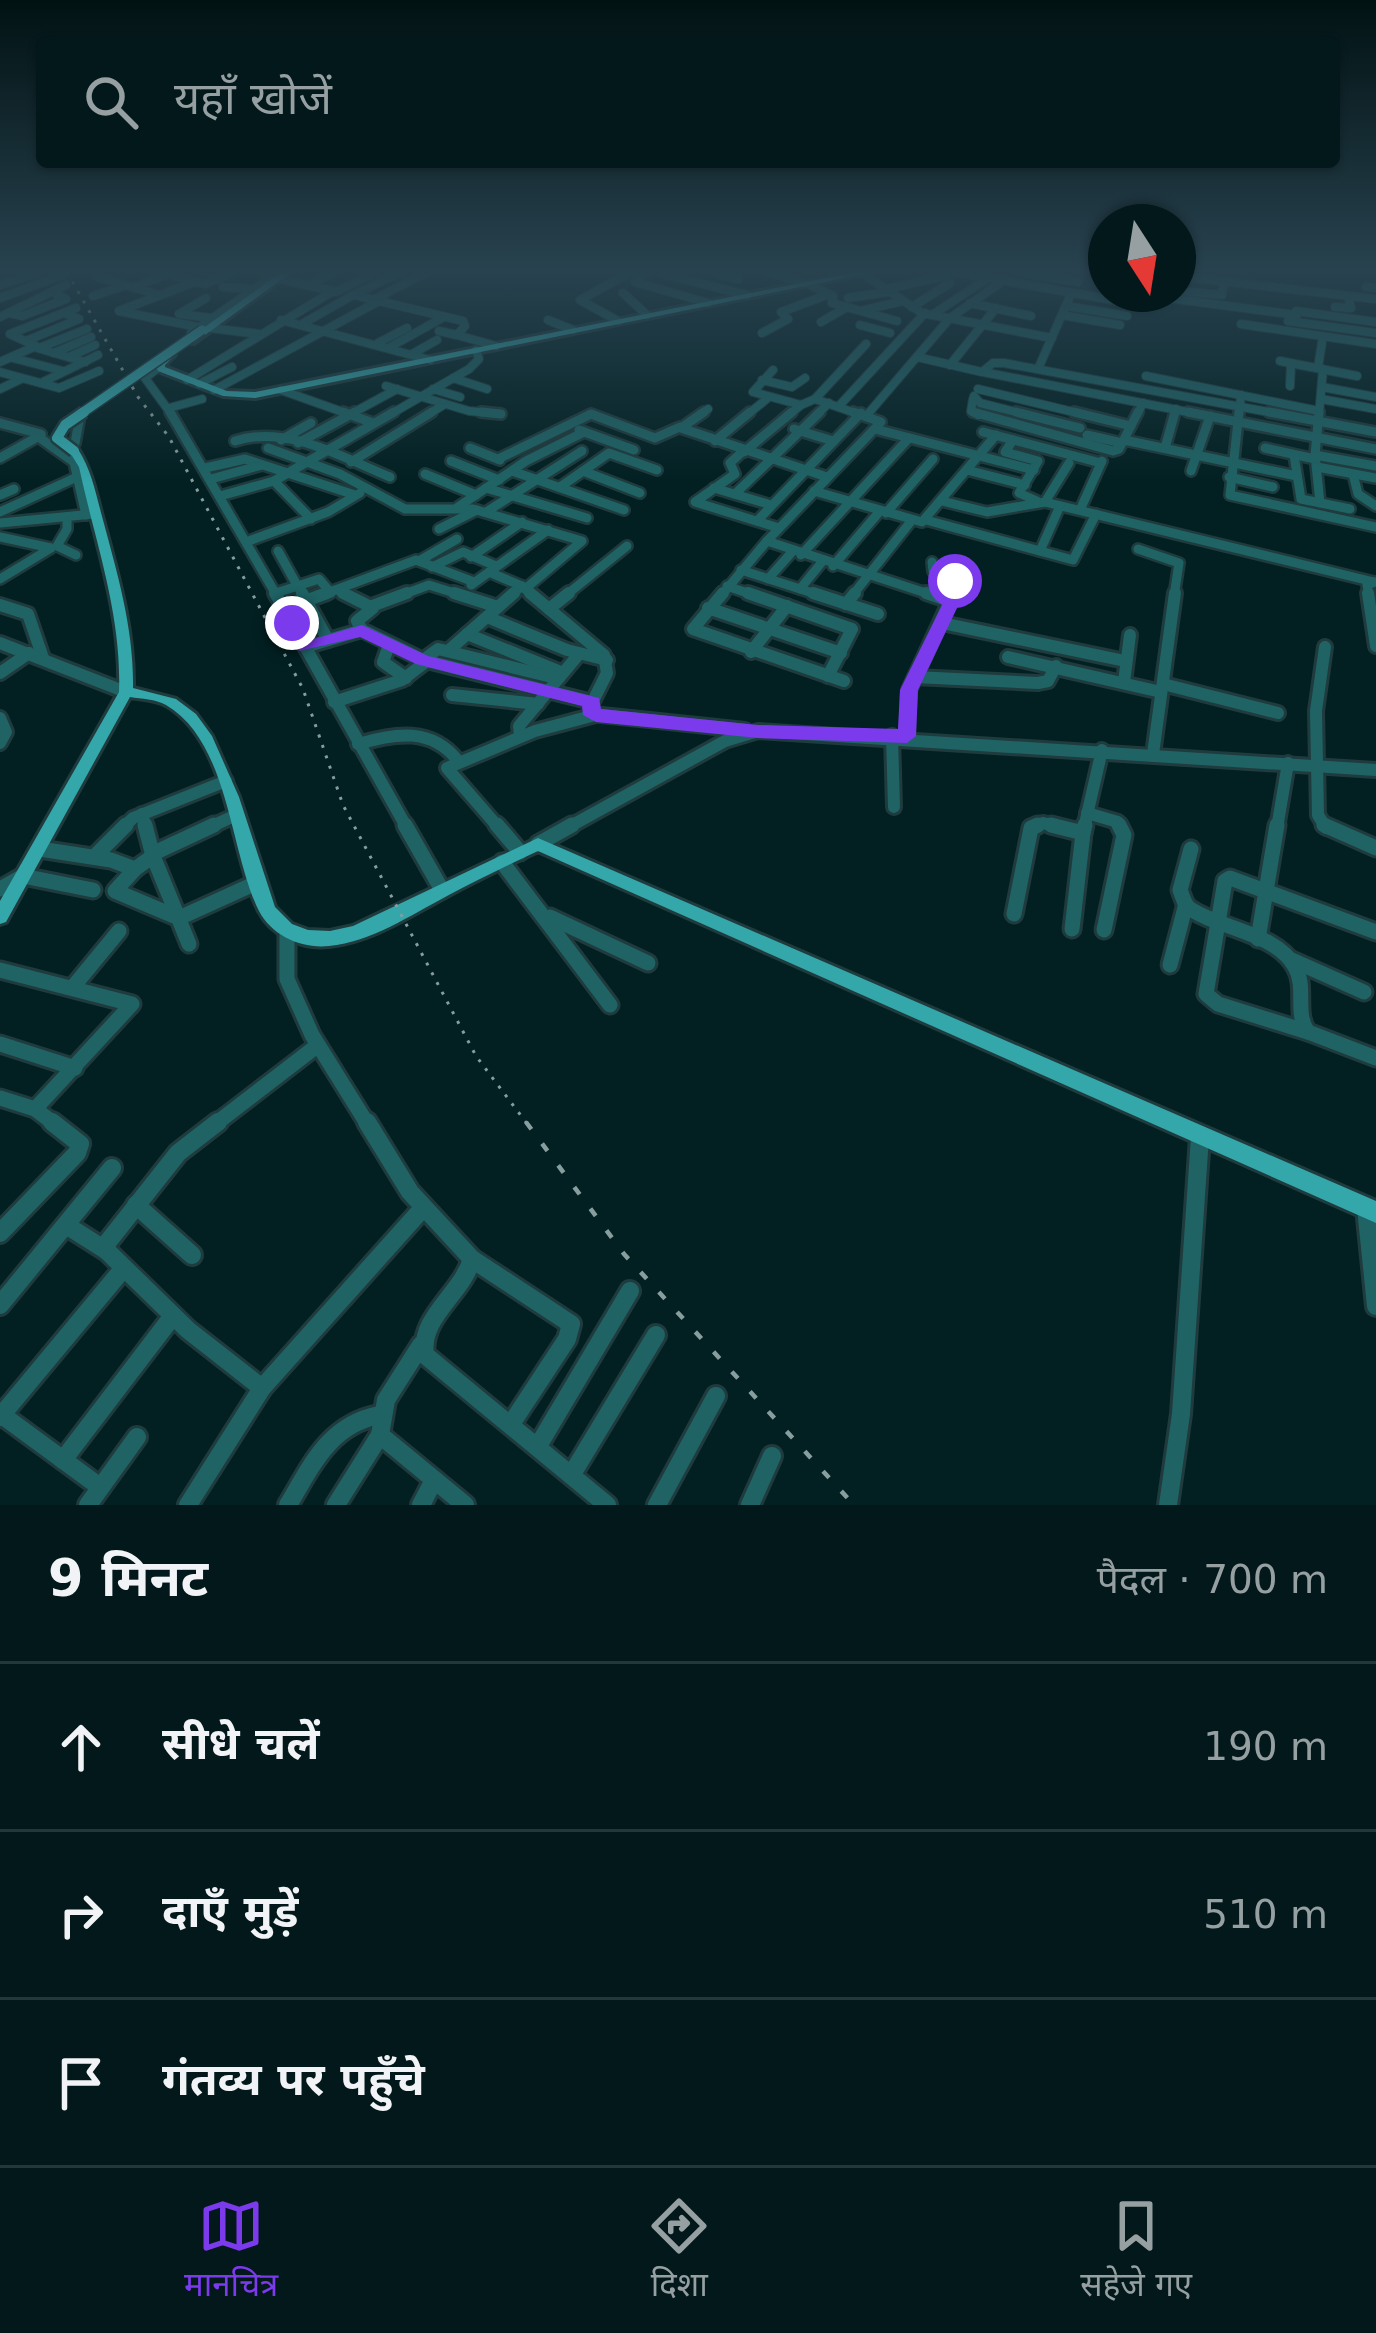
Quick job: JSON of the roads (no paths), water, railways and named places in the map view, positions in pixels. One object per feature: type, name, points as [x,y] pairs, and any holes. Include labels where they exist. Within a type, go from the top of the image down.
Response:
[{"type":"main road","points":[[0,917],[126,692],[123,633],[90,514],[84,467],[57,438],[65,425],[184,342]]},
{"type":"main road","points":[[187,342],[159,367],[196,389],[244,396],[514,342]]},
{"type":"main road","points":[[126,692],[158,697],[182,710],[208,745],[226,781],[256,883],[268,911],[287,930],[315,939],[350,935],[529,848],[1371,1210]]},
{"type":"street","points":[[23,342],[85,362]]},
{"type":"street","points":[[0,362],[39,342]]},
{"type":"street","points":[[33,346],[89,342]]},
{"type":"street","points":[[60,355],[92,342]]},
{"type":"street","points":[[11,376],[92,342]]},
{"type":"street","points":[[40,384],[85,362],[93,342]]},
{"type":"street","points":[[138,369],[179,342]]},
{"type":"street","points":[[166,404],[196,389],[251,342]]},
{"type":"street","points":[[214,390],[306,342]]},
{"type":"street","points":[[371,342],[430,360]]},
{"type":"street","points":[[390,347],[398,342]]},
{"type":"street","points":[[412,354],[428,342]]},
{"type":"street","points":[[483,342],[496,346]]},
{"type":"street","points":[[727,512],[770,460],[900,342]]},
{"type":"street","points":[[757,521],[929,342]]},
{"type":"street","points":[[950,364],[968,342]]},
{"type":"street","points":[[1038,369],[1050,342]]},
{"type":"street","points":[[1320,503],[1316,460],[1322,342]]},
{"type":"street","points":[[779,528],[695,502],[735,474],[730,464],[801,405],[815,399],[866,344]]},
{"type":"street","points":[[220,496],[274,481],[453,378],[477,362],[476,350]]},
{"type":"street","points":[[11,357],[64,372]]},
{"type":"street","points":[[917,357],[1376,448]]},
{"type":"street","points":[[231,362],[264,364]]},
{"type":"street","points":[[1143,403],[1118,451],[971,411],[984,373],[996,362],[1238,407],[1319,416]]},
{"type":"street","points":[[1280,362],[1357,376]]},
{"type":"street","points":[[1351,420],[1358,363]]},
{"type":"street","points":[[1290,386],[1291,364]]},
{"type":"street","points":[[159,367],[144,376],[208,474],[442,890]]},
{"type":"street","points":[[772,370],[752,391],[801,405]]},
{"type":"street","points":[[0,373],[61,388],[99,371]]},
{"type":"street","points":[[370,372],[420,396],[501,414]]},
{"type":"street","points":[[1146,376],[1241,395],[1376,432]]},
{"type":"street","points":[[453,378],[488,388]]},
{"type":"street","points":[[762,380],[794,387],[806,378]]},
{"type":"street","points":[[1164,392],[1169,378]]},
{"type":"street","points":[[0,389],[22,379]]},
{"type":"street","points":[[1030,401],[1041,384]]},
{"type":"street","points":[[298,443],[395,386]]},
{"type":"street","points":[[1322,387],[1376,409]]},
{"type":"street","points":[[433,389],[460,398]]},
{"type":"street","points":[[1060,409],[1072,390]]},
{"type":"street","points":[[281,391],[373,423]]},
{"type":"street","points":[[976,394],[1030,401],[1130,425]]},
{"type":"street","points":[[976,394],[1083,431],[1297,476]]},
{"type":"street","points":[[1241,395],[1230,495],[1376,527]]},
{"type":"street","points":[[715,441],[769,397]]},
{"type":"street","points":[[1321,399],[1376,397]]},
{"type":"street","points":[[815,399],[881,420],[693,626],[695,632],[844,681]]},
{"type":"street","points":[[351,462],[445,404]]},
{"type":"street","points":[[498,459],[595,415],[655,438],[708,409]]},
{"type":"street","points":[[1165,448],[1176,409]]},
{"type":"street","points":[[753,413],[833,440]]},
{"type":"street","points":[[818,414],[850,424]]},
{"type":"street","points":[[1191,471],[1210,416]]},
{"type":"street","points":[[0,458],[77,417],[76,443],[69,452]]},
{"type":"street","points":[[0,423],[69,452],[90,514],[0,524]]},
{"type":"street","points":[[208,474],[249,460],[310,423]]},
{"type":"street","points":[[567,425],[634,450]]},
{"type":"street","points":[[680,427],[827,477]]},
{"type":"street","points":[[1262,469],[1266,428]]},
{"type":"street","points":[[875,429],[1034,470]]},
{"type":"street","points":[[457,508],[515,469],[584,432]]},
{"type":"street","points":[[983,432],[1101,463]]},
{"type":"street","points":[[235,441],[261,434],[283,439],[390,477]]},
{"type":"street","points":[[926,520],[996,435]]},
{"type":"street","points":[[768,579],[909,438]]},
{"type":"street","points":[[1013,440],[1005,452],[1038,461],[1020,494],[1375,582]]},
{"type":"street","points":[[564,442],[599,459]]},
{"type":"street","points":[[268,448],[320,467],[361,492]]},
{"type":"street","points":[[470,448],[537,479],[624,510]]},
{"type":"street","points":[[1265,448],[1376,478]]},
{"type":"street","points":[[1080,510],[1109,450]]},
{"type":"street","points":[[439,529],[510,497],[582,451]]},
{"type":"street","points":[[560,487],[599,459],[609,453],[654,471],[634,491],[583,471]]},
{"type":"street","points":[[1294,454],[1300,499],[1350,509]]},
{"type":"street","points":[[304,477],[338,457]]},
{"type":"street","points":[[800,589],[933,458]]},
{"type":"street","points":[[249,460],[411,510],[482,511],[582,541],[448,651]]},
{"type":"street","points":[[1316,460],[1376,466]]},
{"type":"street","points":[[451,461],[499,480]]},
{"type":"street","points":[[942,501],[987,512],[1041,502],[1069,463]]},
{"type":"street","points":[[208,474],[267,464]]},
{"type":"street","points":[[967,470],[1025,485]]},
{"type":"street","points":[[425,473],[587,518]]},
{"type":"street","points":[[1353,474],[1358,494],[1376,506]]},
{"type":"street","points":[[0,512],[77,477]]},
{"type":"street","points":[[1229,478],[1273,487]]},
{"type":"street","points":[[584,496],[606,480]]},
{"type":"street","points":[[274,481],[311,519]]},
{"type":"street","points":[[714,488],[771,505]]},
{"type":"street","points":[[0,495],[14,489]]},
{"type":"street","points":[[814,491],[1076,560],[1096,514]]},
{"type":"street","points":[[246,542],[311,519],[361,492]]},
{"type":"street","points":[[1040,551],[1060,506]]},
{"type":"street","points":[[0,579],[54,548],[67,529],[67,517]]},
{"type":"street","points":[[846,604],[912,520]]},
{"type":"street","points":[[471,557],[523,522]]},
{"type":"street","points":[[460,593],[548,530]]},
{"type":"street","points":[[0,537],[76,555]]},
{"type":"street","points":[[308,600],[419,561],[457,539]]},
{"type":"street","points":[[767,541],[950,601]]},
{"type":"street","points":[[549,609],[627,546]]},
{"type":"street","points":[[1138,549],[1179,561],[1153,754]]},
{"type":"street","points":[[278,551],[328,640]]},
{"type":"street","points":[[432,567],[460,553],[471,557],[524,587],[596,645],[607,660],[594,709]]},
{"type":"street","points":[[419,561],[474,582]]},
{"type":"street","points":[[894,807],[909,690],[959,585],[933,571],[932,562]]},
{"type":"street","points":[[741,570],[878,614]]},
{"type":"street","points":[[276,593],[322,580],[335,592],[372,607]]},
{"type":"street","points":[[1375,582],[1367,585],[1376,646]]},
{"type":"street","points":[[607,660],[579,654],[460,593],[424,585],[372,607],[357,621],[362,631],[425,661],[546,690],[594,709],[758,731],[900,736],[1376,770]]},
{"type":"street","points":[[727,586],[852,629],[827,676]]},
{"type":"street","points":[[0,605],[28,614],[43,658]]},
{"type":"street","points":[[751,652],[787,606]]},
{"type":"street","points":[[708,608],[841,653]]},
{"type":"street","points":[[942,623],[1125,661]]},
{"type":"street","points":[[305,647],[362,631]]},
{"type":"street","points":[[467,634],[559,675]]},
{"type":"street","points":[[1124,682],[1130,635]]},
{"type":"street","points":[[0,644],[126,692]]},
{"type":"street","points":[[389,645],[383,662],[406,678]]},
{"type":"street","points":[[1325,647],[1316,711],[1316,802],[1322,825],[1376,848]]},
{"type":"street","points":[[334,702],[406,678],[432,650],[559,675]]},
{"type":"street","points":[[0,674],[29,653]]},
{"type":"street","points":[[520,736],[519,726],[579,654]]},
{"type":"street","points":[[1008,656],[1278,713]]},
{"type":"street","points":[[915,677],[1038,683],[1048,681],[1056,666]]},
{"type":"street","points":[[452,695],[538,704]]},
{"type":"street","points":[[594,709],[458,761],[447,768],[447,774],[529,848],[725,741],[758,731]]},
{"type":"street","points":[[0,718],[6,732],[0,743]]},
{"type":"street","points":[[358,744],[395,734],[420,735],[446,744],[458,761]]},
{"type":"street","points":[[1072,929],[1083,833],[1102,750]]},
{"type":"street","points":[[1258,939],[1288,764]]},
{"type":"street","points":[[94,857],[125,824],[142,814],[226,781]]},
{"type":"street","points":[[1087,813],[1118,822],[1124,835],[1104,930]]},
{"type":"street","points":[[142,814],[152,855],[189,944]]},
{"type":"street","points":[[234,816],[152,855],[116,887],[117,894],[179,918],[256,883]]},
{"type":"street","points":[[1014,914],[1034,824],[1083,833]]},
{"type":"street","points":[[40,849],[135,869]]},
{"type":"street","points":[[1191,849],[1180,893],[1186,904],[1291,960],[1364,992]]},
{"type":"street","points":[[502,862],[610,1005]]},
{"type":"street","points":[[0,889],[23,876],[93,890]]},
{"type":"street","points":[[1376,932],[1227,879],[1205,989],[1210,999],[1376,1058]]},
{"type":"street","points":[[1170,965],[1186,904]]},
{"type":"street","points":[[544,914],[648,963]]},
{"type":"street","points":[[287,930],[290,994],[392,1166],[423,1208],[472,1259],[571,1324],[567,1339],[511,1424]]},
{"type":"street","points":[[73,987],[119,931]]},
{"type":"street","points":[[1291,960],[1298,969],[1302,1025],[1308,1032]]},
{"type":"street","points":[[0,970],[129,1002],[133,1008],[35,1109]]},
{"type":"street","points":[[0,1044],[75,1069]]},
{"type":"street","points":[[103,1248],[178,1153],[318,1045]]},
{"type":"street","points":[[0,1098],[35,1109],[79,1139],[79,1149],[0,1233]]},
{"type":"street","points":[[1168,1505],[1179,1449],[1189,1233],[1200,1137]]},
{"type":"street","points":[[0,1305],[112,1168]]},
{"type":"street","points":[[136,1204],[192,1255]]},
{"type":"street","points":[[188,1505],[262,1388],[423,1208]]},
{"type":"street","points":[[1371,1210],[1376,1306]]},
{"type":"street","points":[[66,1225],[103,1248],[172,1317],[262,1388]]},
{"type":"street","points":[[336,1505],[421,1345],[470,1273],[472,1259]]},
{"type":"street","points":[[123,1269],[1,1416],[63,1460],[94,1496],[137,1437]]},
{"type":"street","points":[[538,1447],[630,1291]]},
{"type":"street","points":[[63,1460],[172,1317]]},
{"type":"street","points":[[572,1474],[656,1335]]},
{"type":"street","points":[[421,1345],[425,1355],[607,1505]]},
{"type":"street","points":[[658,1505],[716,1396]]},
{"type":"street","points":[[288,1505],[335,1431],[353,1418],[380,1425],[465,1505]]},
{"type":"street","points":[[751,1505],[772,1456]]},
{"type":"street","points":[[421,1505],[434,1480]]},
{"type":"railway","points":[[107,342],[138,397],[169,437],[303,689],[343,805],[476,1056],[528,1125]]},
{"type":"railway","points":[[526,1122],[624,1254],[854,1505]]}]
